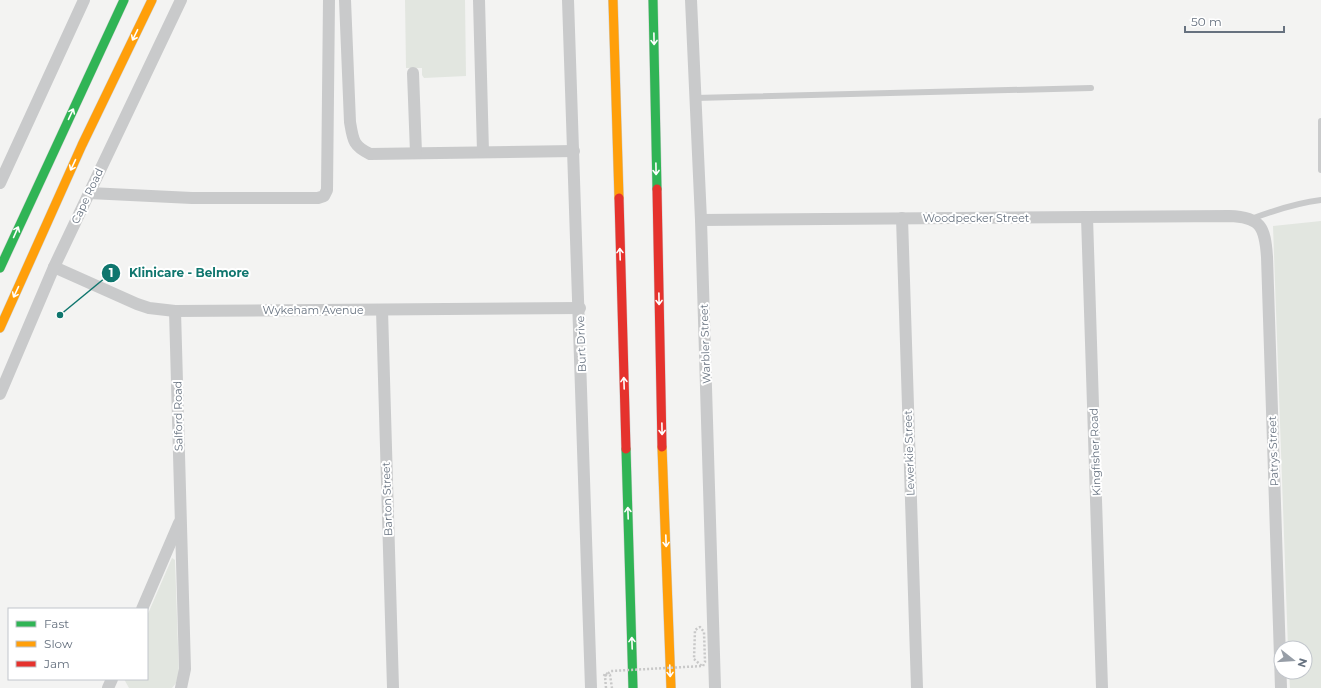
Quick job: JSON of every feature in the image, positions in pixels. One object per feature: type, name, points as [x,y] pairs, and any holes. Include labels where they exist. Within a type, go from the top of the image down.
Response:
[{"type":"main road","points":[[0,268],[124,0]]},
{"type":"main road","points":[[0,328],[31,257],[152,0]]},
{"type":"main road","points":[[613,0],[633,688]]},
{"type":"main road","points":[[653,0],[663,474],[671,688]]},
{"type":"main road","points":[[9,247],[31,257]]},
{"type":"street","points":[[0,183],[84,0]]},
{"type":"street","name":"Cape Road","points":[[0,394],[54,267],[181,0]]},
{"type":"street","points":[[89,193],[192,198],[318,198],[324,196],[327,190],[329,0]]},
{"type":"street","points":[[345,0],[350,122],[353,141],[360,149],[370,154],[574,151]]},
{"type":"street","points":[[479,0],[483,152]]},
{"type":"street","name":"Burt Drive","points":[[568,0],[580,308],[591,688]]},
{"type":"street","name":"Warbler Street","points":[[691,0],[701,220],[715,688]]},
{"type":"street","points":[[414,74],[416,153]]},
{"type":"street","name":"Woodpecker Street","points":[[701,220],[1229,216],[1251,219]]},
{"type":"street","name":"Kingfisher Road","points":[[1087,217],[1102,688]]},
{"type":"street","name":"Lewerkie Street","points":[[902,218],[917,688]]},
{"type":"street","name":"Patrys Street","points":[[1251,219],[1258,223],[1262,228],[1266,240],[1281,688]]},
{"type":"street","name":"Wykeham Avenue","points":[[54,267],[137,304],[149,308],[175,311],[580,308]]},
{"type":"street","name":"Barton Street","points":[[382,310],[393,688]]},
{"type":"street","name":"Salford Road","points":[[175,311],[185,669],[181,688]]},
{"type":"street","name":"Salford Road","points":[[142,608],[180,520]]},
{"type":"lane","points":[[695,98],[1091,88]]},
{"type":"lane","points":[[1321,121],[1321,170]]},
{"type":"lane","points":[[1251,219],[1286,206],[1321,200]]},
{"type":"path","points":[[605,688],[605,676],[611,671],[703,666],[705,662],[704,632],[700,628],[695,630],[694,634],[694,659]]},
{"type":"path","points":[[605,688],[605,673],[610,675],[612,688]]},
{"type":"shaded area","points":[[405,0],[465,0],[466,76],[424,78],[422,75],[422,68],[406,68]]},
{"type":"shaded area","points":[[1321,221],[1321,688],[1290,688],[1290,680],[1313,680],[1313,640],[1288,640],[1273,226]]},
{"type":"shaded area","points":[[172,558],[175,560],[179,675],[172,688],[129,688],[125,680],[148,680],[148,614]]},
{"type":"traffic: fast","points":[[0,268],[124,0]]},
{"type":"traffic: fast","points":[[653,0],[657,189]]},
{"type":"traffic: fast","points":[[626,449],[633,688]]},
{"type":"traffic: slow","points":[[0,328],[82,145],[152,0]]},
{"type":"traffic: slow","points":[[613,0],[619,198]]},
{"type":"traffic: slow","points":[[662,447],[671,688]]},
{"type":"traffic: jam","points":[[657,189],[662,447]]},
{"type":"traffic: jam","points":[[619,198],[626,449]]},
{"type":"place","name":"Klinicare - Belmore","points":[[60,315]]}]
